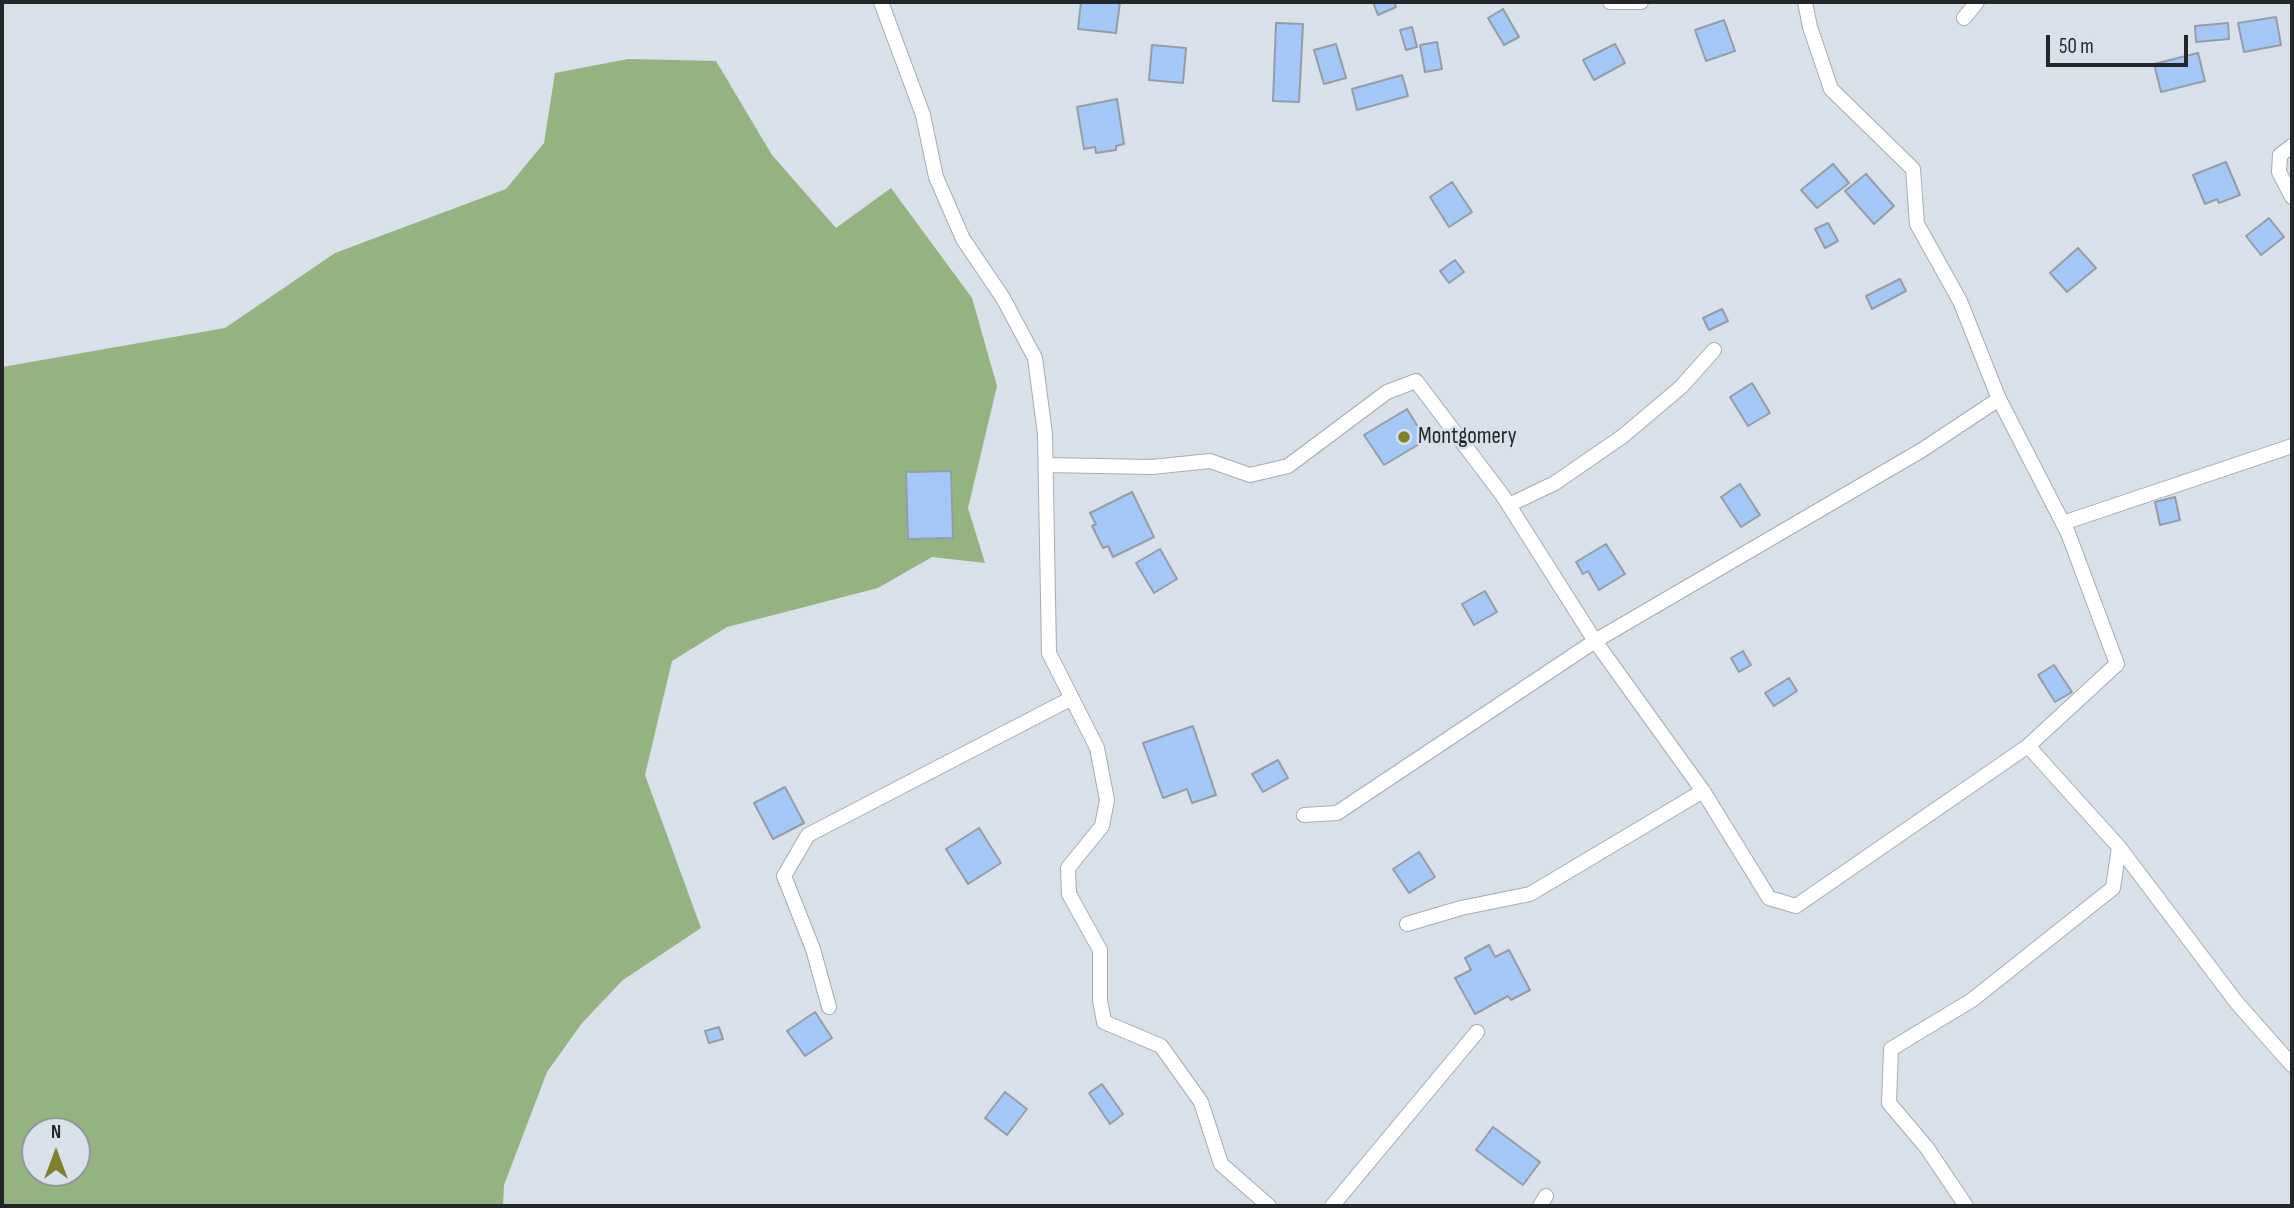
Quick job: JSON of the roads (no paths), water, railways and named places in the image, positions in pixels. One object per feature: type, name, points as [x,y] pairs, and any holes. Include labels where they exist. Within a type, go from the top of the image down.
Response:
[{"type":"street","points":[[881,2],[923,116],[936,177],[963,239],[1003,298],[1035,358],[1045,434],[1049,653],[1097,748],[1107,800],[1102,826],[1068,867],[1069,894],[1100,950],[1100,999],[1104,1022],[1161,1046],[1201,1102],[1221,1164],[1269,1206]]},
{"type":"street","points":[[1610,2],[1641,2]]},
{"type":"street","points":[[1046,465],[1152,467],[1210,461],[1250,475],[1288,466],[1387,392],[1416,381],[1509,505],[1595,641],[1703,791],[1769,898],[1796,906],[2028,746],[2117,664],[2063,523],[1999,399],[1959,301],[1917,225],[1913,169],[1831,89],[1810,27],[1805,2]]},
{"type":"street","points":[[1964,18],[1977,2]]},
{"type":"street","points":[[2292,146],[2280,155],[2279,172],[2292,197]]},
{"type":"street","points":[[1509,505],[1555,483],[1623,436],[1681,387],[1714,350]]},
{"type":"street","points":[[1304,815],[1337,813],[1595,641],[1922,450],[1999,399]]},
{"type":"street","points":[[2063,523],[2292,446]]},
{"type":"street","points":[[829,1007],[813,949],[784,876],[808,835],[1072,698]]},
{"type":"street","points":[[2028,746],[2119,847],[2237,1003],[2292,1065]]},
{"type":"street","points":[[1407,924],[1461,908],[1530,894],[1703,791]]},
{"type":"street","points":[[1966,1206],[1927,1148],[1889,1102],[1891,1049],[1972,1000],[2113,888],[2119,847]]},
{"type":"street","points":[[1332,1206],[1477,1032]]},
{"type":"place","name":"Montgomery","points":[[1404,437]]}]
